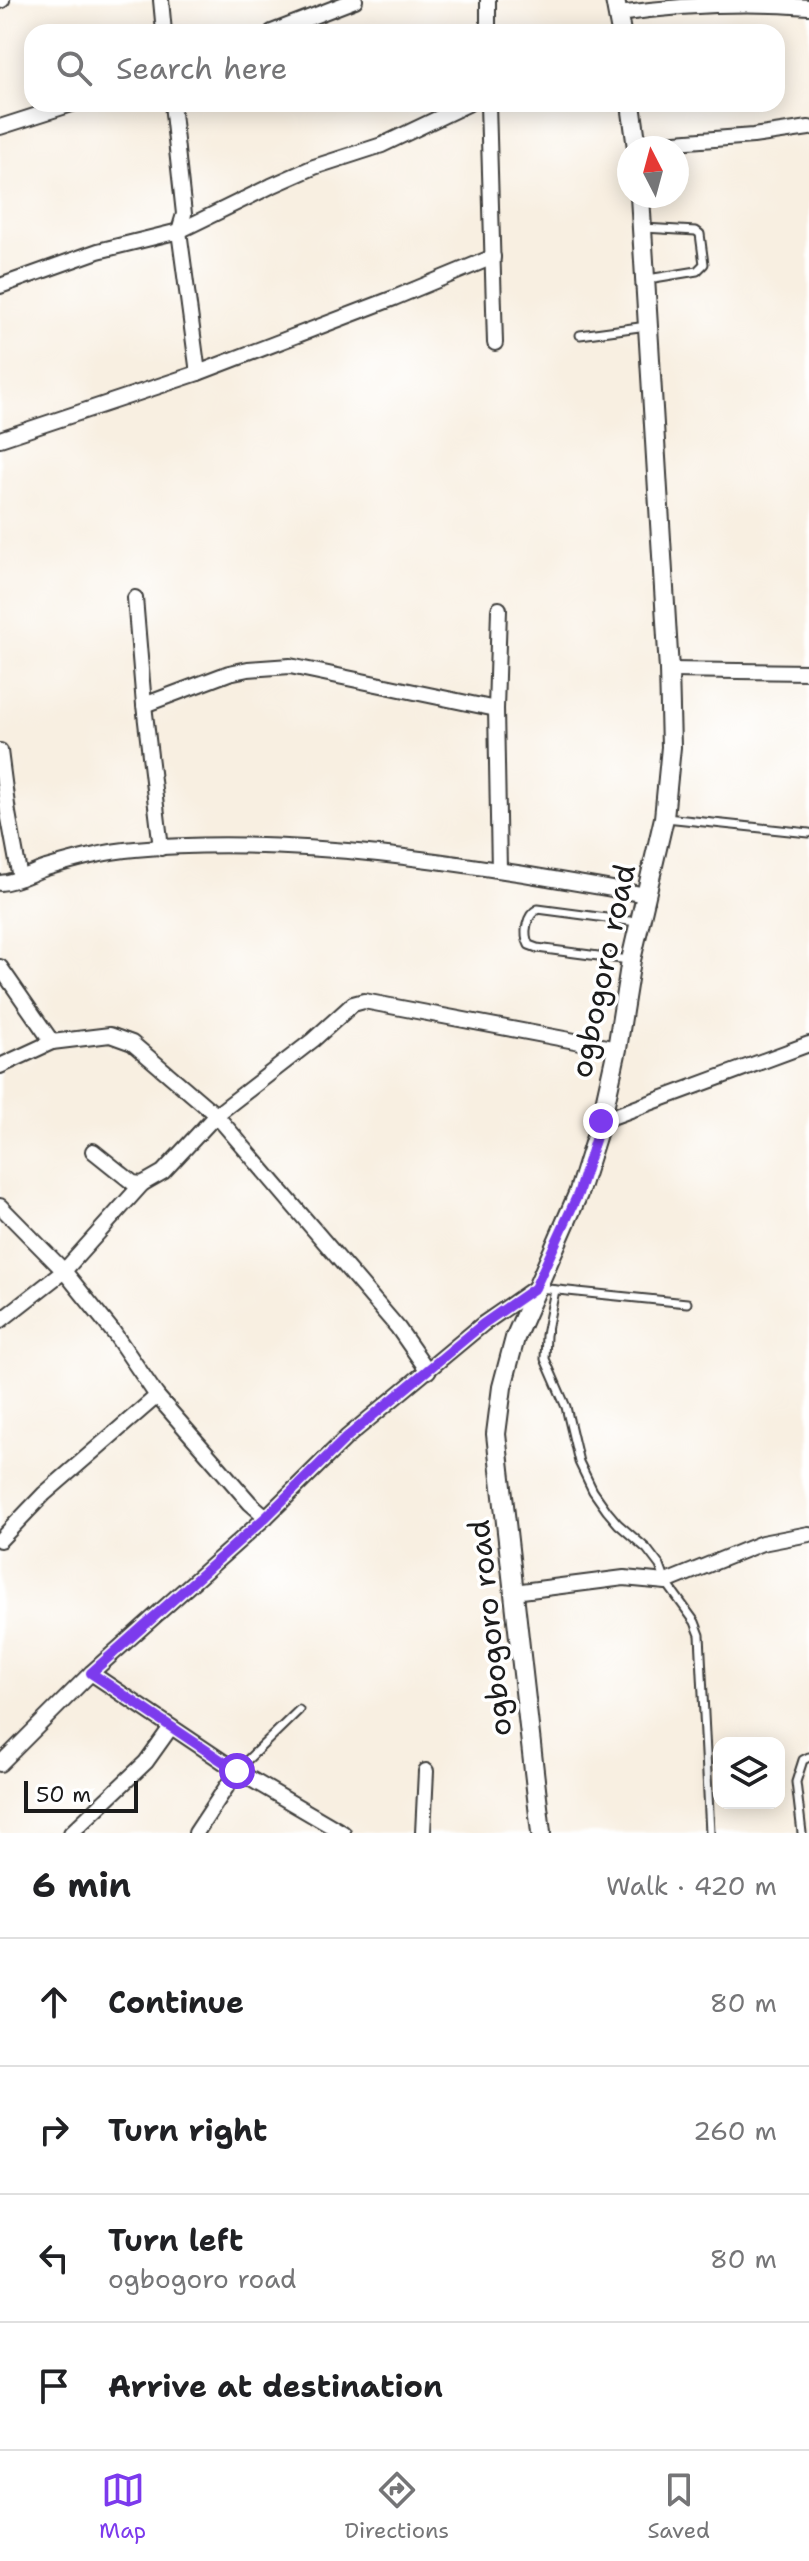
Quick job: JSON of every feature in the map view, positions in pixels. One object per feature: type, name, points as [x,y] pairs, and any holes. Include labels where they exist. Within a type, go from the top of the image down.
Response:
[{"type":"street","points":[[161,0],[163,24]]},
{"type":"street","points":[[293,24],[355,0]]},
{"type":"street","points":[[488,0],[488,24]]},
{"type":"street","points":[[618,15],[734,2],[809,7]]},
{"type":"street","points":[[0,127],[47,112]]},
{"type":"street","points":[[173,112],[189,219]]},
{"type":"street","points":[[0,286],[98,251],[179,231],[189,219],[314,167],[382,145],[451,112]]},
{"type":"street","points":[[488,112],[495,343]]},
{"type":"street","points":[[632,112],[636,136]]},
{"type":"street","points":[[689,142],[809,128]]},
{"type":"street","name":"ogbogoro road","points":[[541,1833],[496,1434],[502,1387],[515,1338],[578,1194],[601,1121],[617,1049],[631,960],[664,818],[671,747],[669,670],[641,208]]},
{"type":"street","points":[[179,231],[198,373]]},
{"type":"street","points":[[0,439],[198,373],[493,257]]},
{"type":"street","points":[[135,598],[161,848]]},
{"type":"street","points":[[499,609],[496,709],[499,870]]},
{"type":"street","points":[[144,705],[229,673],[290,666],[496,709]]},
{"type":"street","points":[[669,670],[809,672]]},
{"type":"street","points":[[0,751],[20,878]]},
{"type":"street","points":[[0,883],[46,868],[132,849],[265,844],[315,847],[499,870],[647,895]]},
{"type":"street","points":[[0,967],[52,1042]]},
{"type":"street","points":[[0,1321],[64,1271],[142,1184],[163,1172],[216,1115],[313,1040],[353,1004],[364,1001],[617,1049]]},
{"type":"street","points":[[0,1066],[52,1042],[110,1035],[132,1043],[216,1115],[398,1328],[428,1371]]},
{"type":"street","points":[[601,1121],[809,1044]]},
{"type":"street","points":[[93,1151],[133,1183],[142,1184]]},
{"type":"street","points":[[0,1206],[64,1271],[114,1333],[157,1396],[250,1503],[266,1517]]},
{"type":"street","points":[[0,1764],[91,1673],[266,1517],[347,1437],[483,1324],[535,1288]]},
{"type":"street","points":[[0,1540],[44,1494],[157,1396]]},
{"type":"street","points":[[514,1592],[624,1578],[666,1582],[762,1543],[809,1534]]},
{"type":"street","points":[[91,1673],[237,1771],[343,1833]]},
{"type":"street","points":[[71,1833],[146,1762],[171,1727]]},
{"type":"street","points":[[196,1833],[237,1771]]},
{"type":"street","points":[[423,1833],[426,1771]]},
{"type":"lane","points":[[642,228],[696,231],[700,234],[704,264],[697,271],[646,279]]},
{"type":"lane","points":[[580,335],[649,326]]},
{"type":"lane","points":[[664,818],[809,833]]},
{"type":"lane","points":[[631,960],[537,948],[529,945],[525,933],[530,915],[538,909],[640,923]]},
{"type":"lane","points":[[535,1288],[687,1303]]},
{"type":"lane","points":[[555,1290],[546,1335],[545,1359],[566,1407],[579,1462],[607,1511],[647,1549],[660,1566],[666,1582],[695,1622],[700,1635],[712,1825],[710,1833]]},
{"type":"lane","points":[[237,1771],[299,1710]]},
{"type":"lane","points":[[802,1833],[796,1782],[803,1760],[809,1757]]},
{"type":"route","points":[[237,1771],[91,1673],[266,1517],[347,1437],[483,1324],[535,1288],[578,1194],[601,1121]]}]
